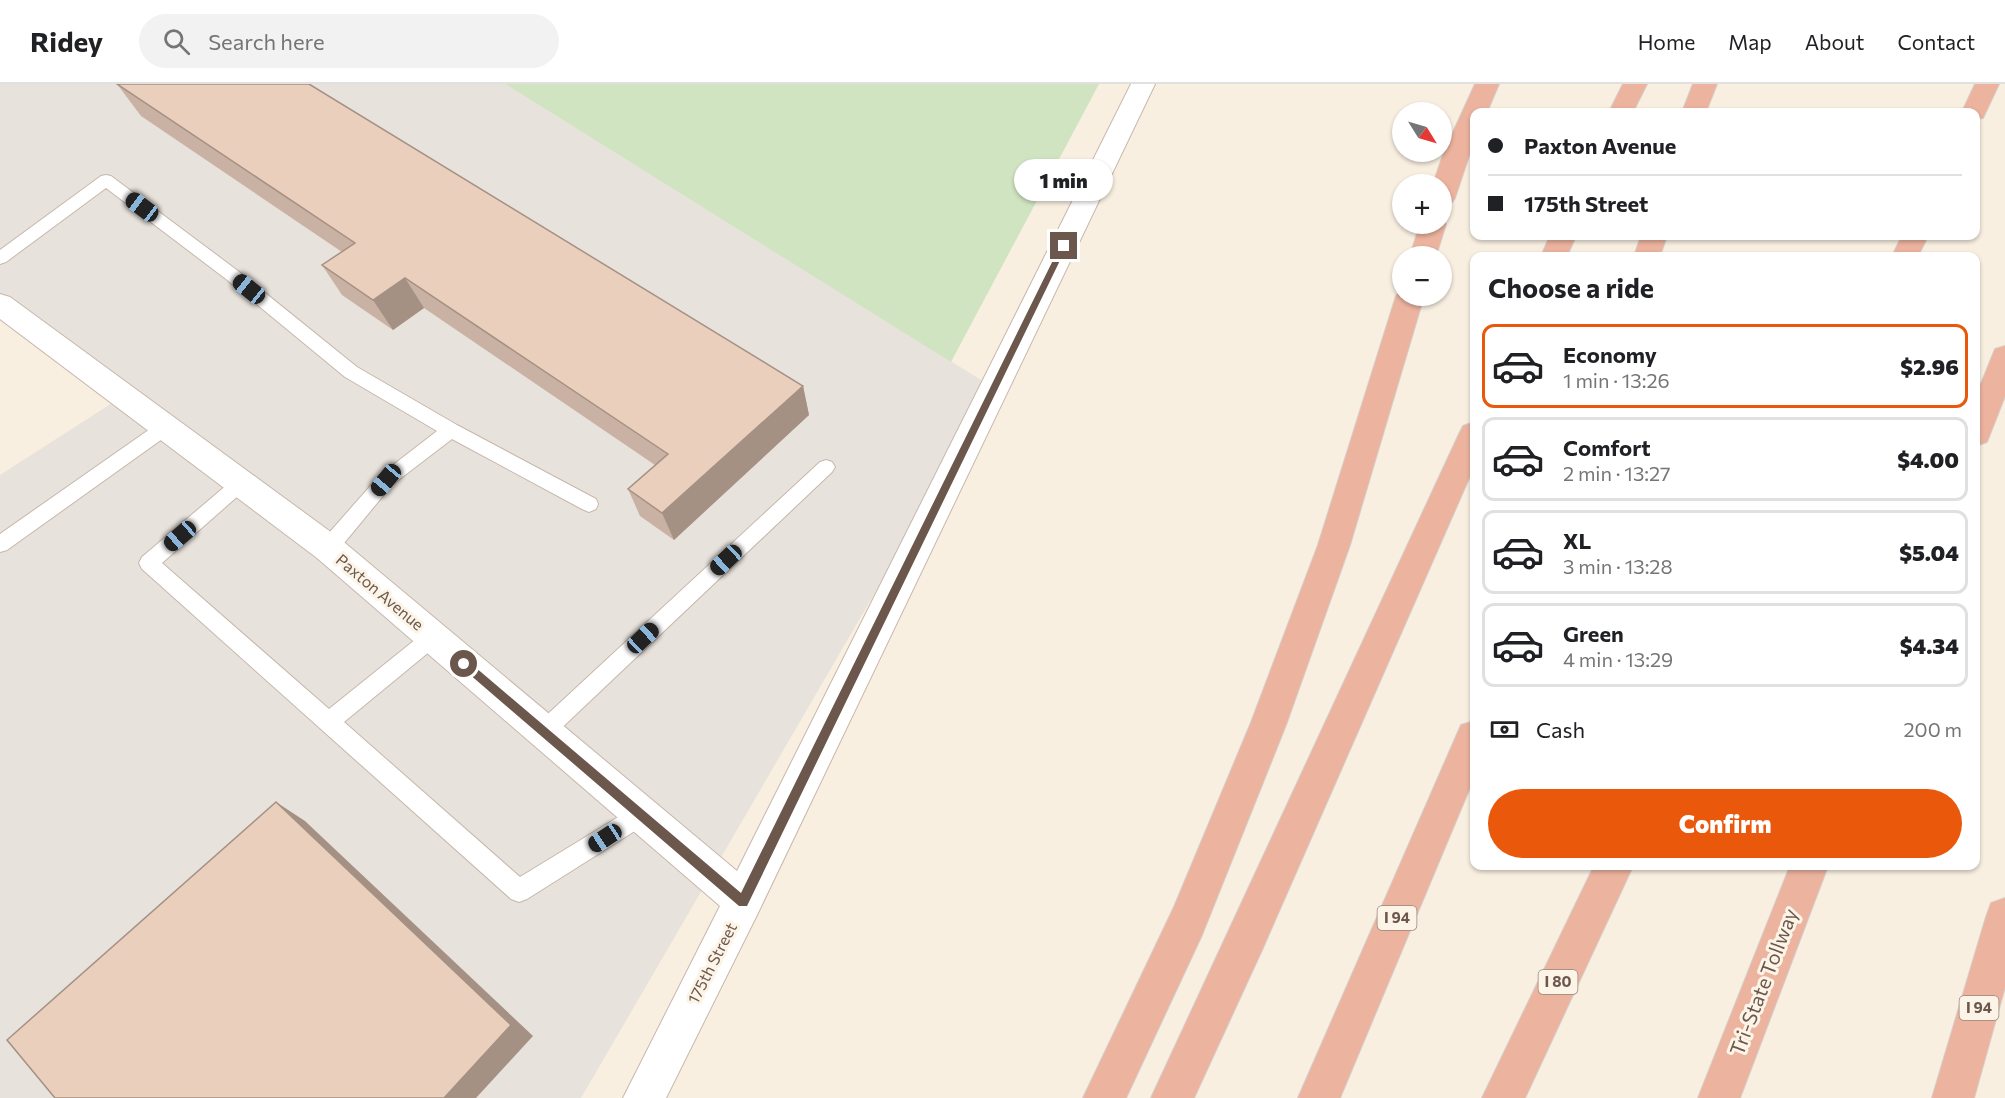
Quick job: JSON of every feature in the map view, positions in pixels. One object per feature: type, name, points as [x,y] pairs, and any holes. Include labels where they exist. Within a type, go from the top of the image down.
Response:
[{"type":"highway","points":[[1476,108],[1487,84]]},
{"type":"highway","points":[[1623,108],[1635,84]]},
{"type":"highway","points":[[1696,108],[1705,84]]},
{"type":"highway","points":[[1976,108],[1987,84]]},
{"type":"highway","points":[[1450,174],[1470,123]]},
{"type":"highway","points":[[1104,1098],[1188,921],[1268,725],[1334,545],[1407,306]]},
{"type":"highway","points":[[1980,423],[2005,357]]},
{"type":"highway","points":[[1172,1098],[1258,915],[1470,443]]},
{"type":"highway","name":"I 94","points":[[1319,1098],[1470,746]]},
{"type":"highway","name":"I 80","points":[[1503,1098],[1612,870]]},
{"type":"highway","name":"Tri-State Tollway","points":[[1719,1098],[1807,870]]},
{"type":"highway","name":"I 94","points":[[1953,1098],[2005,918]]},
{"type":"street","name":"175th Street","points":[[644,1098],[743,902],[1143,84]]},
{"type":"street","name":"Paxton Avenue","points":[[0,304],[328,548],[743,902]]},
{"type":"lane","points":[[0,258],[106,180],[232,275],[351,372],[451,430],[589,504]]},
{"type":"lane","points":[[0,544],[166,427]]},
{"type":"lane","points":[[328,548],[386,480],[451,430]]},
{"type":"lane","points":[[544,731],[826,467]]},
{"type":"lane","points":[[241,483],[149,563],[519,891],[641,815]]},
{"type":"lane","points":[[328,722],[433,637]]},
{"type":"shaded area","points":[[0,84],[505,84],[994,388],[581,1098],[0,1098],[0,475],[123,396],[0,298]]},
{"type":"green space","points":[[505,84],[1099,84],[951,362]]},
{"type":"building","points":[[117,84],[309,84],[803,386],[662,513],[628,489],[668,454],[405,278],[373,300],[322,265],[355,243]]},
{"type":"building","points":[[276,802],[511,1025],[444,1098],[55,1098],[7,1040]]},
{"type":"route","points":[[464,664],[743,902],[1064,246]]}]
